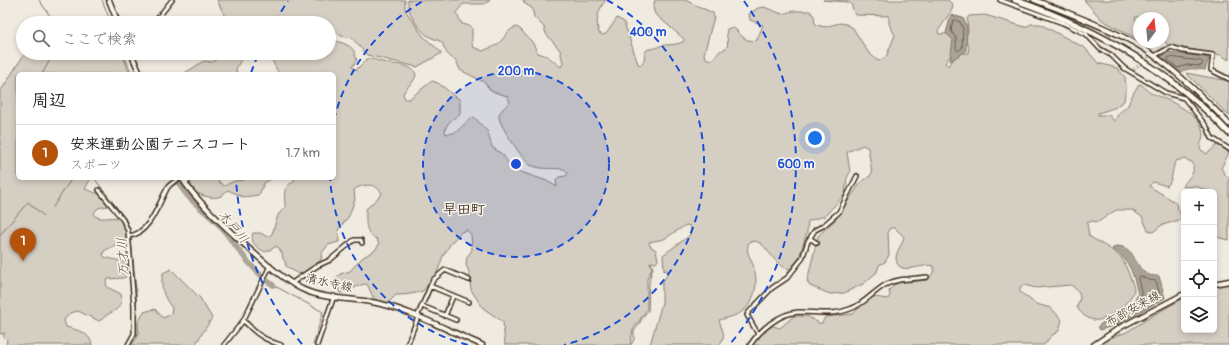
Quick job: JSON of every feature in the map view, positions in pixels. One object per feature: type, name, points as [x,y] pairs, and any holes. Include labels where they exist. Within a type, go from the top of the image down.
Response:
[{"type":"highway","points":[[1015,0],[1080,26],[1129,52],[1186,92],[1229,133]]},
{"type":"main road","points":[[109,0],[115,16]]},
{"type":"main road","points":[[1034,0],[1129,40],[1152,56],[1229,124]]},
{"type":"main road","points":[[134,60],[139,72]]},
{"type":"main road","name":"清水寺線","points":[[183,180],[204,206],[270,266],[292,283],[306,291],[382,304],[417,317],[482,345]]},
{"type":"main road","points":[[1217,283],[1229,281]]},
{"type":"main road","name":"布部安来線","points":[[1094,345],[1121,327],[1181,296]]},
{"type":"street","points":[[159,16],[172,0]]},
{"type":"street","points":[[1000,0],[1057,21],[1086,34],[1100,49],[1111,55],[1132,71],[1166,93],[1184,98],[1207,127],[1212,138],[1229,149]]},
{"type":"street","points":[[1152,56],[1171,47],[1183,51],[1213,55],[1211,70],[1229,79]]},
{"type":"street","points":[[758,334],[747,315],[772,288],[787,278],[802,259],[808,240],[815,230],[839,212],[857,176]]},
{"type":"street","points":[[129,236],[137,234],[148,223],[161,203],[168,187],[179,180]]},
{"type":"street","points":[[186,185],[188,180]]},
{"type":"street","points":[[99,190],[126,224],[129,236],[134,306],[134,334],[128,345]]},
{"type":"street","points":[[349,236],[354,240]]},
{"type":"street","points":[[292,283],[317,266],[330,260],[354,240],[361,239]]},
{"type":"street","points":[[808,240],[811,239],[817,243]]},
{"type":"street","points":[[224,345],[243,321],[270,266]]},
{"type":"street","points":[[407,345],[432,280],[445,270],[469,280]]},
{"type":"street","points":[[750,345],[758,334],[784,315],[797,312],[838,313],[852,309],[886,284],[898,280],[927,277]]},
{"type":"street","points":[[430,286],[468,302]]},
{"type":"street","points":[[317,345],[334,296]]},
{"type":"street","points":[[445,316],[453,296]]},
{"type":"street","points":[[422,306],[456,320]]},
{"type":"street","points":[[243,321],[273,343],[281,345]]},
{"type":"shaded area","points":[[217,0],[405,0],[405,10],[423,36],[442,53],[417,67],[367,55],[352,38],[341,36],[336,33],[336,16],[225,16]]},
{"type":"shaded area","points":[[408,0],[490,0],[484,4],[463,4],[456,13],[462,24],[471,26],[473,47],[483,51],[494,46],[500,42],[509,31],[516,27],[520,29],[532,42],[538,53],[547,56],[561,67],[563,63],[560,50],[546,34],[544,27],[534,17],[532,8],[525,4],[523,0],[606,0],[598,15],[597,24],[599,33],[603,35],[606,34],[617,18],[624,22],[638,64],[641,65],[644,60],[645,52],[648,49],[653,49],[662,45],[680,43],[683,42],[684,39],[655,14],[653,8],[655,0],[685,0],[713,13],[714,17],[704,54],[706,58],[710,60],[726,48],[728,42],[727,29],[733,27],[746,39],[753,41],[757,40],[763,25],[750,20],[749,14],[758,8],[764,7],[782,14],[793,11],[810,11],[814,16],[815,24],[824,27],[840,23],[846,24],[853,28],[868,52],[878,61],[886,57],[895,35],[889,24],[889,16],[855,15],[851,4],[846,2],[823,0],[948,0],[953,5],[952,10],[938,31],[939,34],[948,34],[954,39],[953,52],[945,63],[948,66],[959,53],[968,53],[969,47],[965,39],[968,31],[967,19],[969,16],[985,15],[1025,27],[1031,24],[1040,24],[1085,48],[1098,63],[1117,68],[1125,77],[1126,86],[1124,101],[1114,108],[1098,113],[1098,115],[1109,115],[1113,120],[1116,120],[1119,113],[1128,105],[1139,84],[1149,92],[1183,108],[1197,120],[1203,134],[1200,149],[1207,154],[1217,145],[1229,153],[1221,168],[1226,176],[1229,177],[1229,240],[1217,236],[1217,189],[1203,189],[1195,186],[1183,187],[1191,176],[1193,166],[1192,162],[1183,159],[1176,161],[1173,167],[1171,180],[1167,186],[1153,182],[1149,186],[1175,202],[1181,215],[1181,220],[1162,225],[1153,232],[1148,230],[1142,217],[1132,210],[1116,210],[1098,222],[1092,221],[1087,223],[1089,236],[1110,249],[1122,259],[1133,284],[1134,290],[1132,295],[1117,311],[1105,318],[1094,320],[1084,315],[1078,309],[1077,307],[1080,299],[1079,292],[1071,285],[1036,288],[1024,285],[1020,287],[1020,292],[1036,304],[1051,308],[1062,320],[1059,331],[1051,336],[1044,345],[752,345],[767,329],[773,326],[780,328],[794,316],[807,316],[819,323],[822,323],[825,317],[853,314],[868,299],[874,297],[888,299],[890,295],[889,290],[897,283],[928,280],[934,271],[934,266],[929,265],[905,268],[897,264],[896,257],[904,237],[895,228],[890,228],[888,231],[889,255],[885,262],[879,265],[877,272],[863,284],[844,293],[830,294],[810,286],[807,281],[818,236],[835,220],[861,182],[872,173],[868,148],[863,145],[847,152],[850,172],[847,178],[845,194],[825,216],[808,221],[807,232],[799,258],[790,269],[783,267],[778,263],[760,243],[755,241],[749,242],[748,254],[756,277],[755,290],[751,301],[741,313],[719,320],[724,335],[720,345],[650,345],[662,303],[662,283],[668,273],[667,270],[664,271],[663,255],[689,236],[691,231],[690,226],[686,225],[664,239],[649,242],[650,246],[656,250],[658,260],[656,263],[650,262],[652,269],[647,279],[647,309],[633,330],[630,345],[505,345],[503,322],[483,308],[471,290],[469,272],[466,265],[467,257],[472,250],[471,235],[467,230],[461,232],[451,243],[443,256],[437,273],[423,291],[396,295],[388,303],[374,299],[367,284],[360,285],[344,293],[340,293],[338,288],[330,285],[340,274],[350,271],[362,258],[375,250],[379,245],[377,239],[370,234],[366,223],[366,209],[382,194],[380,190],[373,186],[365,185],[354,190],[355,199],[349,216],[338,230],[339,242],[328,245],[322,253],[321,260],[303,274],[298,274],[286,266],[282,253],[277,246],[266,252],[257,247],[252,239],[253,233],[260,233],[268,237],[272,234],[278,215],[285,207],[285,189],[294,180],[336,180],[336,72],[278,72],[272,60],[336,60],[336,41],[346,44],[354,51],[357,60],[352,67],[356,70],[367,59],[374,59],[405,66],[413,70],[416,74],[414,80],[403,94],[405,99],[409,99],[432,81],[438,83],[460,100],[460,114],[448,124],[445,133],[449,134],[456,132],[474,117],[488,132],[492,147],[503,155],[512,169],[547,181],[557,187],[556,180],[559,177],[566,176],[568,173],[564,169],[539,168],[530,165],[527,162],[512,142],[500,121],[500,113],[510,102],[507,96],[491,91],[484,82],[460,70],[456,60],[450,57],[442,42],[430,37],[422,31],[414,21],[409,10]]},
{"type":"shaded area","points":[[1084,0],[1229,0],[1229,60],[1221,55],[1169,45],[1169,12],[1133,12],[1133,37],[1102,20]]},
{"type":"shaded area","points":[[21,60],[125,60],[129,72],[16,72],[16,180],[90,180],[85,189],[99,194],[108,206],[98,208],[94,213],[95,216],[101,218],[121,219],[127,236],[125,240],[104,251],[103,254],[104,257],[124,262],[129,266],[128,275],[124,278],[108,279],[106,282],[107,287],[121,294],[122,298],[120,305],[99,321],[78,311],[70,313],[64,320],[66,327],[86,334],[92,345],[6,345],[7,340],[3,336],[5,333],[0,334],[0,92]]},
{"type":"shaded area","points":[[215,60],[240,60],[236,69],[237,72],[186,72],[204,61],[213,62]]},
{"type":"shaded area","points":[[1186,73],[1229,81],[1229,116]]},
{"type":"shaded area","points":[[191,180],[219,180],[224,186],[234,181],[269,180],[264,183],[259,195],[243,197],[228,190],[221,196],[210,197],[201,195],[191,189]]},
{"type":"shaded area","points":[[171,269],[200,298],[212,318],[195,345],[132,345],[139,335],[138,323],[144,312],[155,309],[163,318],[171,314],[172,308],[164,296],[162,283],[163,273]]},
{"type":"shaded area","points":[[1229,285],[1229,345],[1099,345],[1106,339],[1126,332],[1181,300],[1181,333],[1217,333],[1217,286]]},
{"type":"water","points":[[951,15],[963,18],[967,27],[966,51],[950,61],[953,40],[946,33]]},
{"type":"water","points":[[1169,52],[1209,58],[1205,70],[1187,69],[1179,75],[1161,60],[1160,57]]},
{"type":"water","points":[[1115,246],[1123,247],[1129,251],[1144,272],[1150,275],[1159,276],[1165,298],[1118,324],[1100,330],[1098,326],[1134,302],[1138,294],[1130,268],[1123,258],[1112,249]]},
{"type":"waterway","name":"万才川","points":[[39,0],[50,16]]},
{"type":"waterway","name":"木戸川","points":[[102,0],[108,16]]},
{"type":"waterway","name":"万才川","points":[[43,72],[50,60]]},
{"type":"waterway","name":"木戸川","points":[[126,60],[131,72]]},
{"type":"waterway","points":[[53,207],[71,180]]},
{"type":"waterway","name":"万才川","points":[[96,180],[125,218],[130,229],[136,290],[137,334],[130,345]]},
{"type":"waterway","name":"木戸川","points":[[179,183],[187,195],[219,225],[257,272],[273,285]]},
{"type":"waterway","points":[[0,235],[28,202],[44,216]]},
{"type":"waterway","points":[[631,345],[634,339],[634,331],[648,311],[649,283],[653,268],[651,263]]},
{"type":"waterway","points":[[273,285],[323,312],[313,345]]},
{"type":"waterway","points":[[419,319],[449,332]]},
{"type":"waterway","points":[[409,345],[416,326]]},
{"type":"tunnel","points":[[1133,70],[1149,57]]},
{"type":"place","name":"安来運動公園テニスコート","points":[[23,261]]},
{"type":"district","name":"早田町","points":[[464,209]]}]
